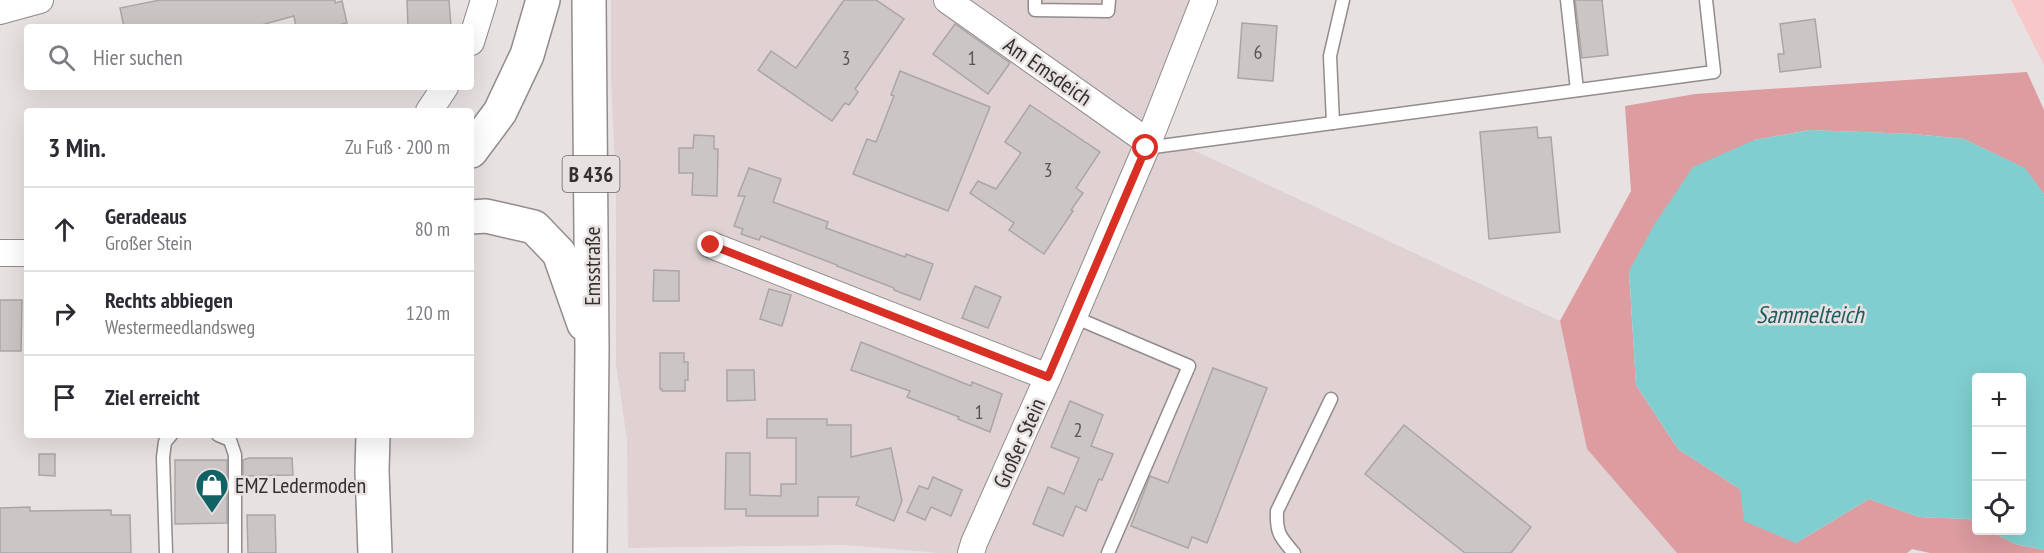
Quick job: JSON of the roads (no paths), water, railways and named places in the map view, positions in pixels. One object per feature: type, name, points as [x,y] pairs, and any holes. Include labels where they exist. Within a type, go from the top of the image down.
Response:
[{"type":"main road","points":[[474,147],[500,112],[527,55],[543,0]]},
{"type":"main road","name":"Emsstraße","points":[[590,0],[592,349],[590,543]]},
{"type":"main road","points":[[474,218],[486,216],[534,227],[559,253],[592,349]]},
{"type":"main road","points":[[373,438],[375,553]]},
{"type":"street","points":[[0,11],[40,0]]},
{"type":"street","points":[[474,32],[484,0]]},
{"type":"street","name":"Am Emsdeich","points":[[947,0],[1147,145]]},
{"type":"street","name":"Großer Stein","points":[[971,553],[1147,145],[1204,0]]},
{"type":"street","points":[[431,108],[443,90]]},
{"type":"street","points":[[711,245],[1048,377]]},
{"type":"street","points":[[0,253],[24,253]]},
{"type":"lane","points":[[1035,0],[1035,10],[1108,11],[1109,0]]},
{"type":"lane","points":[[1333,123],[1330,56],[1343,0]]},
{"type":"lane","points":[[1567,0],[1578,90]]},
{"type":"lane","points":[[1147,145],[1333,123],[1714,72],[1706,0]]},
{"type":"lane","points":[[1074,317],[1189,366],[1108,553]]},
{"type":"lane","points":[[1294,553],[1279,536],[1276,525],[1277,511],[1331,399]]},
{"type":"lane","points":[[166,553],[163,457],[165,442],[168,438]]},
{"type":"lane","points":[[226,438],[230,440],[235,455],[235,553]]},
{"type":"water","name":"Sammelteich","points":[[1810,130],[1914,134],[1964,139],[2025,168],[2044,194],[2044,550],[2015,544],[1998,535],[2026,535],[2026,373],[1972,373],[1972,521],[1919,517],[1869,499],[1796,543],[1744,521],[1740,489],[1678,449],[1636,385],[1629,271],[1654,225],[1693,167],[1754,140]]},
{"type":"place","name":"EMZ Ledermoden","points":[[212,514]]}]
